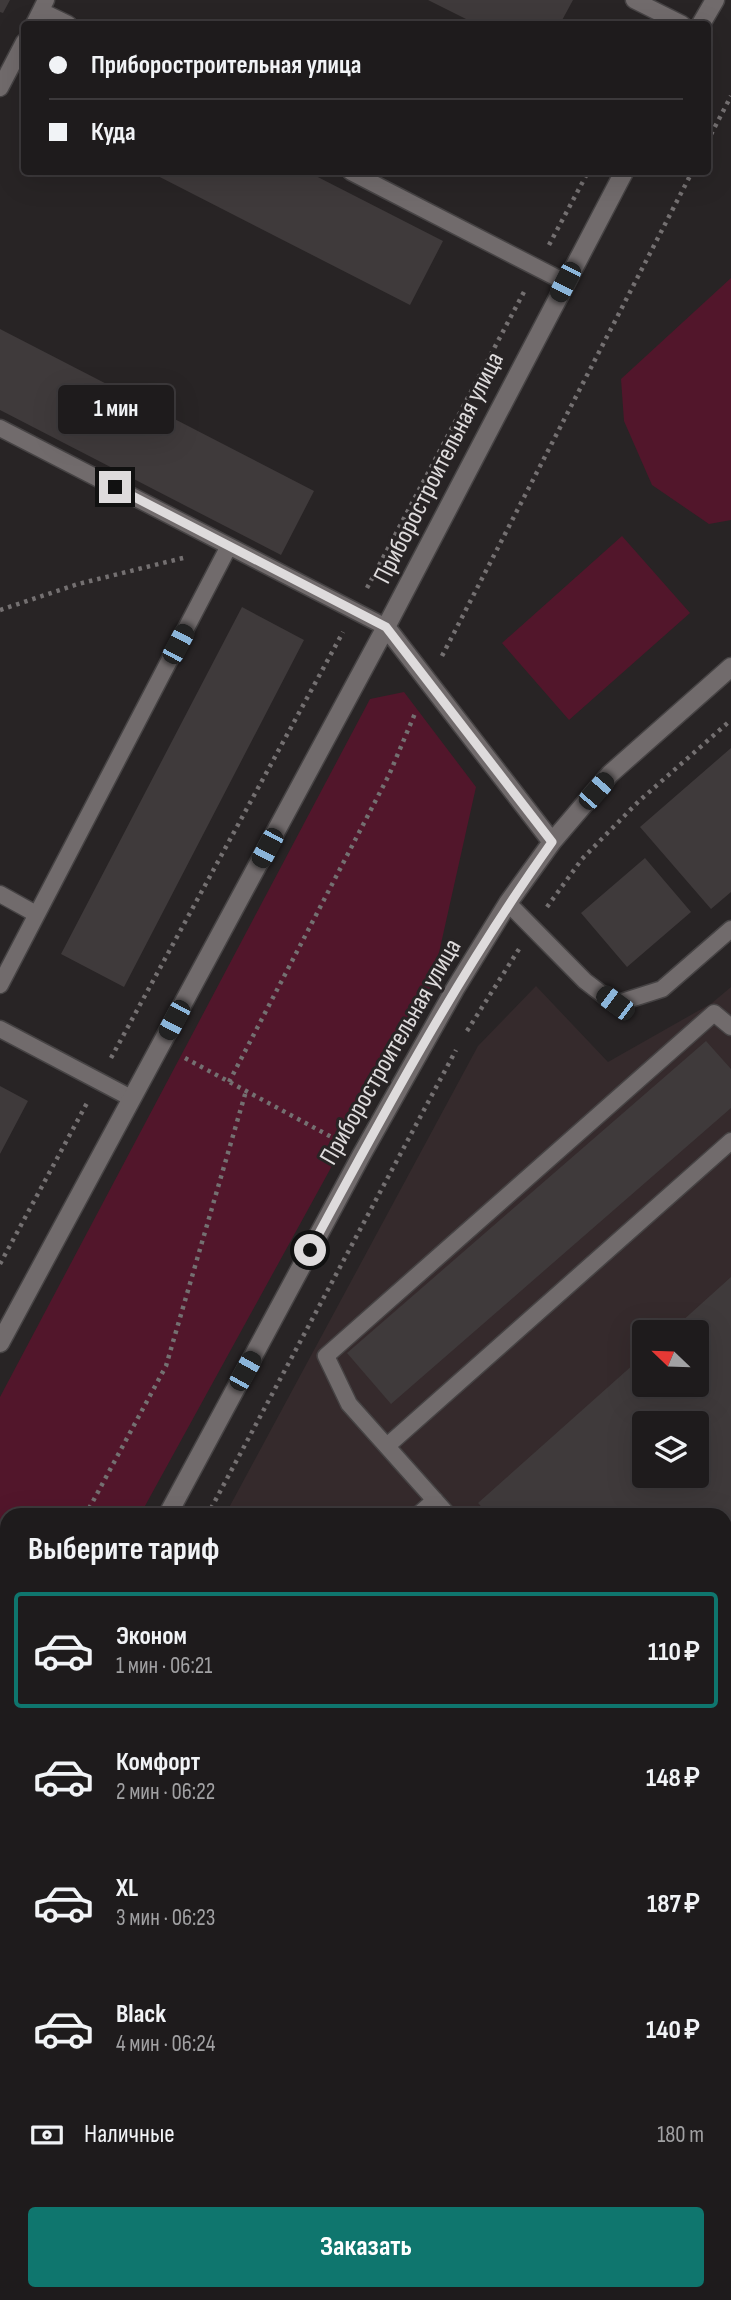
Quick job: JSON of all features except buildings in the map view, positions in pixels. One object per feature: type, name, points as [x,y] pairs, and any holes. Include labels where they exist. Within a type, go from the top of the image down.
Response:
[{"type":"main road","points":[[703,21],[715,0]]},
{"type":"main road","name":"Приборостроительная улица","points":[[0,1343],[6,1318],[161,1045],[386,627],[622,175]]},
{"type":"main road","points":[[386,627],[552,842]]},
{"type":"main road","name":"Приборостроительная улица","points":[[171,1508],[362,1154],[455,989],[508,903],[552,842],[610,774],[731,667]]},
{"type":"lane","points":[[634,0],[676,21]]},
{"type":"lane","points":[[40,12],[61,21]]},
{"type":"lane","points":[[0,88],[21,48]]},
{"type":"lane","points":[[357,175],[565,282]]},
{"type":"lane","points":[[0,428],[386,627]]},
{"type":"lane","points":[[0,985],[229,546]]},
{"type":"lane","points":[[0,894],[36,914]]},
{"type":"lane","points":[[508,903],[585,981],[615,1003],[662,989],[731,929]]},
{"type":"lane","points":[[442,1508],[349,1404],[326,1356],[714,1013],[731,1027]]},
{"type":"lane","points":[[0,1030],[131,1098]]},
{"type":"lane","points":[[387,1446],[731,1141]]},
{"type":"lane","points":[[426,1508],[435,1500]]},
{"type":"path","points":[[711,134],[731,96]]},
{"type":"path","points":[[0,1264],[587,175]]},
{"type":"path","points":[[229,1082],[389,775],[428,682],[690,175]]},
{"type":"path","points":[[0,610],[78,584],[229,546]]},
{"type":"path","points":[[465,1034],[533,927],[582,859],[639,801],[731,720]]},
{"type":"path","points":[[128,1027],[337,1140]]},
{"type":"path","points":[[211,1508],[458,1046]]},
{"type":"path","points":[[89,1508],[166,1366],[246,1091]]},
{"type":"shaded area","points":[[731,278],[731,520],[709,524],[652,485],[624,421],[621,379]]},
{"type":"shaded area","points":[[622,536],[690,613],[569,720],[502,643]]},
{"type":"shaded area","points":[[404,692],[476,787],[432,984],[144,1508],[0,1508],[0,1397],[370,699]]},
{"type":"shaded area","points":[[536,986],[608,1062],[712,1003],[731,987],[731,1508],[229,1508],[478,1046]]},
{"type":"route","points":[[115,487],[386,627],[552,842],[508,903],[455,989],[310,1250]]}]
